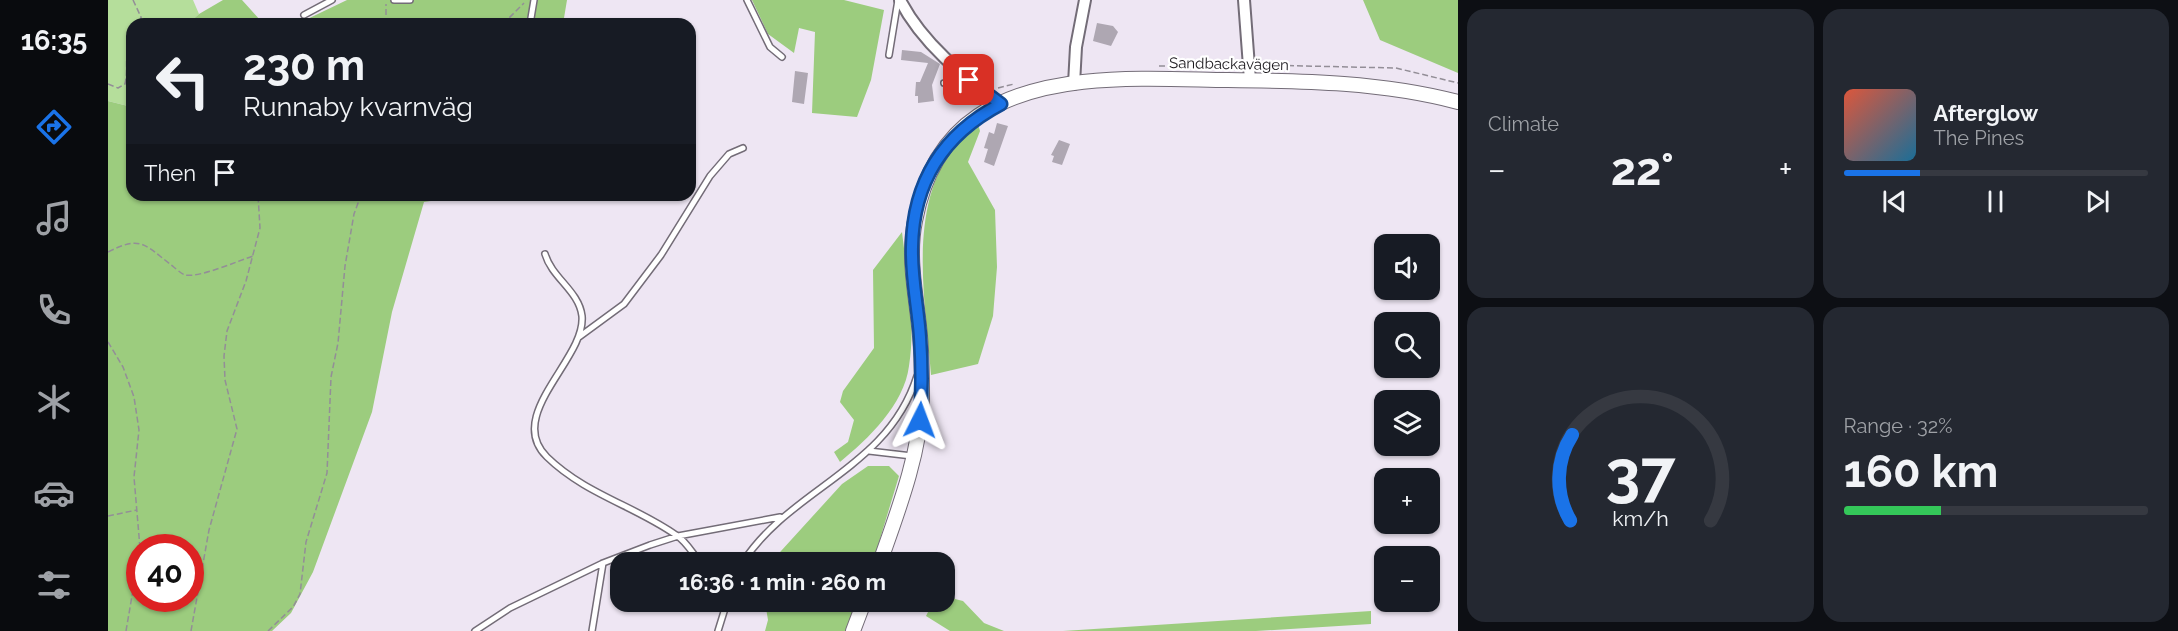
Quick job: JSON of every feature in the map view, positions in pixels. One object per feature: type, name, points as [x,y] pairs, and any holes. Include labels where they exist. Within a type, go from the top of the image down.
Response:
[{"type":"street","points":[[899,0],[935,48],[969,80],[1001,104]]},
{"type":"street","points":[[1074,84],[1076,47],[1085,0]]},
{"type":"street","points":[[1244,0],[1250,80]]},
{"type":"street","name":"Sandbackavägen","points":[[883,552],[913,457],[920,420],[921,363],[912,247],[919,199],[928,174],[941,150],[978,116],[1030,93],[1074,84],[1148,78],[1359,84],[1401,89],[1458,102]]},
{"type":"street","points":[[853,631],[860,612]]},
{"type":"lane","points":[[304,15],[332,0]]},
{"type":"lane","points":[[394,0],[410,0]]},
{"type":"lane","points":[[531,18],[534,0]]},
{"type":"lane","points":[[747,0],[770,47],[782,57]]},
{"type":"lane","points":[[889,55],[899,0]]},
{"type":"lane","points":[[944,83],[969,80]]},
{"type":"lane","points":[[696,199],[710,176],[729,154],[743,148]]},
{"type":"lane","points":[[578,338],[624,304],[661,255],[694,201]]},
{"type":"lane","points":[[545,254],[558,278],[574,295],[582,315],[578,338],[542,401],[536,424],[538,441],[545,455],[565,472],[610,501],[678,536],[692,552]]},
{"type":"lane","points":[[750,552],[780,517],[854,465],[869,451],[899,416],[921,363]]},
{"type":"lane","points":[[869,451],[913,457]]},
{"type":"lane","points":[[475,631],[510,608],[603,563],[678,536],[780,517]]},
{"type":"lane","points":[[592,631],[603,563]]},
{"type":"lane","points":[[718,631],[724,612]]},
{"type":"path","points":[[133,0],[141,18]]},
{"type":"path","points":[[386,18],[387,0]]},
{"type":"path","points":[[510,18],[527,0]]},
{"type":"path","points":[[108,84],[118,88],[125,84],[126,80]]},
{"type":"path","points":[[191,631],[209,530],[237,429],[225,380],[224,356],[227,332],[260,228],[258,201]]},
{"type":"path","points":[[268,631],[293,607],[300,594],[306,542],[327,473],[331,376],[338,342],[345,266],[354,214],[359,201]]},
{"type":"path","points":[[108,252],[121,244],[135,242],[150,248],[184,275],[195,274],[253,256]]},
{"type":"path","points":[[108,342],[123,367],[134,397],[140,430],[134,477],[139,534]]},
{"type":"path","points":[[108,516],[138,510]]},
{"type":"path","points":[[126,631],[129,612]]},
{"type":"green space","points":[[108,0],[193,0],[199,14],[195,18],[126,18],[126,106],[108,101]]},
{"type":"green space","points":[[223,0],[242,0],[258,18],[195,18]]},
{"type":"green space","points":[[347,0],[567,0],[564,18],[310,18]]},
{"type":"green space","points":[[752,0],[844,0],[884,10],[871,80],[857,117],[812,113],[815,32],[799,28],[794,53],[768,34]]},
{"type":"green space","points":[[1363,0],[1458,0],[1458,73],[1380,40]]},
{"type":"green space","points":[[108,101],[126,106],[126,201],[431,201],[424,202],[392,312],[372,412],[313,572],[291,613],[272,631],[108,631]]},
{"type":"green space","points":[[978,124],[980,131],[968,162],[995,210],[997,267],[993,316],[978,364],[931,375],[923,288],[925,227],[930,198],[940,171],[955,147]]},
{"type":"green space","points":[[902,232],[912,333],[906,380],[883,420],[840,462],[834,452],[848,442],[854,420],[840,402],[843,391],[874,348],[873,270]]},
{"type":"green space","points":[[868,466],[889,466],[899,476],[876,552],[780,552],[842,484]]},
{"type":"green space","points":[[955,599],[963,601],[984,623],[1004,631],[950,631],[926,616],[928,612],[955,612]]},
{"type":"green space","points":[[1371,611],[1371,624],[1256,631],[1063,631]]},
{"type":"green space","points":[[767,612],[855,612],[847,631],[765,631],[768,620]]},
{"type":"building","points":[[1097,23],[1113,26],[1118,32],[1111,46],[1093,41]]},
{"type":"building","points":[[902,50],[921,52],[940,64],[932,85],[934,101],[918,103],[918,96],[915,96],[916,82],[920,82],[928,63],[901,60]]},
{"type":"building","points":[[795,71],[808,73],[804,104],[792,102]]},
{"type":"building","points":[[997,123],[1008,126],[994,166],[984,162],[988,149],[984,148],[989,132],[994,134]]},
{"type":"building","points":[[1059,140],[1070,144],[1062,165],[1052,162],[1054,156],[1051,155]]},
{"type":"route","points":[[920,420],[922,399],[920,336],[912,247],[919,199],[928,174],[941,150],[978,116],[1001,104],[969,80]]}]
